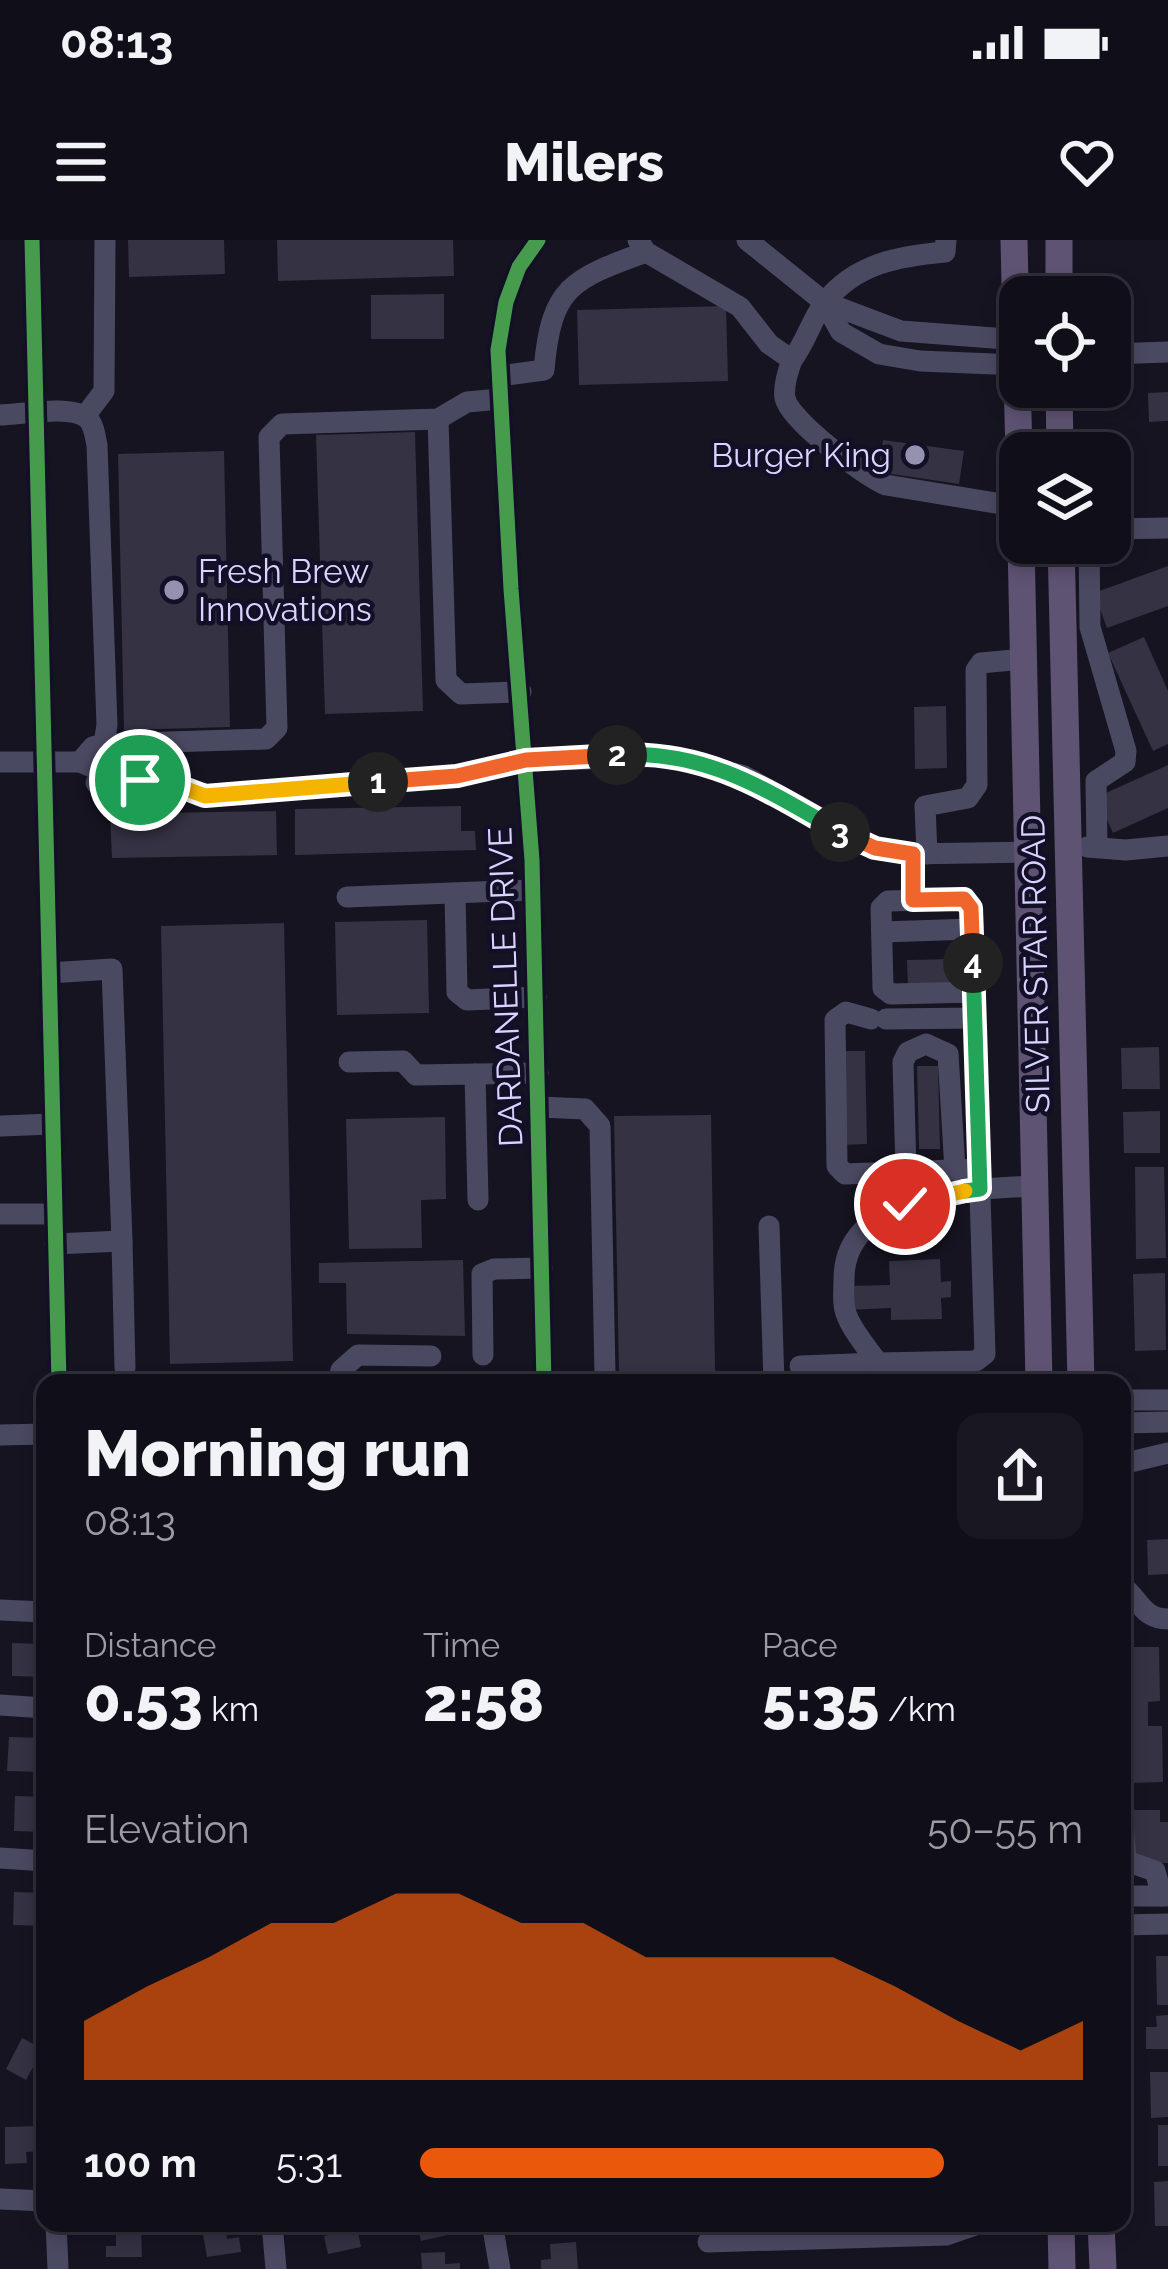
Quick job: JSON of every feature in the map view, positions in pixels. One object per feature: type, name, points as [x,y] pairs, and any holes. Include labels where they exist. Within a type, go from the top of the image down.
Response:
[{"type":"main road","points":[[1014,240],[1015,276]]},
{"type":"main road","points":[[1059,240],[1059,276]]},
{"type":"main road","name":"SILVER STAR ROAD","points":[[1021,564],[1039,1374]]},
{"type":"main road","points":[[1024,564],[1040,682],[1045,824],[1083,846]]},
{"type":"main road","name":"SILVER STAR ROAD","points":[[1063,564],[1083,846],[1077,1192],[1081,1374]]},
{"type":"main road","points":[[1026,852],[1042,859],[1051,872],[1054,1019],[1077,1192]]},
{"type":"main road","points":[[1035,1186],[1053,1264],[1057,1374]]},
{"type":"main road","points":[[1060,2232],[1062,2269]]},
{"type":"main road","points":[[1101,2232],[1102,2269]]},
{"type":"street","points":[[32,240],[58,1374]]},
{"type":"street","points":[[85,416],[104,391],[105,240]]},
{"type":"street","name":"DARDANELLE DRIVE","points":[[538,240],[519,267],[506,302],[500,387],[533,890],[544,1374]]},
{"type":"street","points":[[747,240],[824,302],[901,332],[999,349]]},
{"type":"street","points":[[946,240],[945,253],[892,256],[866,269],[824,302],[810,336],[792,360],[784,394],[797,419],[858,470],[886,485],[999,501]]},
{"type":"street","points":[[80,762],[93,747],[104,744],[266,739],[277,728],[269,437],[282,424],[438,419],[541,372],[552,312],[568,288],[642,246],[740,307],[769,344],[792,360]]},
{"type":"street","points":[[1131,353],[1168,352]]},
{"type":"street","points":[[0,415],[85,416]]},
{"type":"street","points":[[85,416],[97,445],[104,744]]},
{"type":"street","points":[[438,419],[446,680],[460,694],[521,692]]},
{"type":"street","points":[[1131,529],[1168,528]]},
{"type":"street","points":[[1089,564],[1090,627],[1126,751],[1125,762],[1096,781],[1083,846],[1168,847]]},
{"type":"street","points":[[913,900],[925,806],[968,799],[977,785],[976,670],[981,663],[1023,659]]},
{"type":"street","points":[[0,762],[80,762],[104,772],[135,770],[140,780],[165,781],[205,796],[457,776],[526,760],[632,754],[691,759],[744,776],[849,838],[875,848],[920,854],[1026,852]]},
{"type":"street","points":[[347,897],[533,890]]},
{"type":"street","points":[[455,893],[457,992],[467,1000],[536,998]]},
{"type":"street","points":[[800,1366],[878,1373],[976,1361],[985,1354],[975,1018],[971,908],[964,899],[888,901],[881,908],[883,988],[891,994],[974,992]]},
{"type":"street","points":[[881,932],[972,929]]},
{"type":"street","points":[[49,973],[112,969],[125,1368]]},
{"type":"street","points":[[975,1018],[878,1019],[840,1013],[833,1033],[837,1166],[845,1174],[955,1170],[980,1179],[1035,1186]]},
{"type":"street","points":[[905,1172],[903,1062],[916,1046],[944,1048],[975,1018]]},
{"type":"street","points":[[944,1048],[953,1082],[955,1170]]},
{"type":"street","points":[[349,1062],[403,1060],[416,1075],[538,1073]]},
{"type":"street","points":[[476,1074],[478,1199]]},
{"type":"street","points":[[539,1107],[585,1109],[600,1126],[604,1374]]},
{"type":"street","points":[[0,1126],[53,1124]]},
{"type":"street","points":[[878,1373],[844,1309],[847,1255],[874,1220],[890,1209],[980,1179]]},
{"type":"street","points":[[0,1214],[55,1214]]},
{"type":"street","points":[[769,1226],[774,1374]]},
{"type":"street","points":[[56,1244],[122,1241]]},
{"type":"street","points":[[483,1355],[482,1274],[542,1268]]},
{"type":"street","points":[[340,1374],[358,1355],[431,1356]]},
{"type":"street","points":[[1131,1400],[1168,1400]]},
{"type":"street","points":[[1131,1423],[1168,1422]]},
{"type":"street","points":[[0,1435],[36,1434]]},
{"type":"street","points":[[1131,1462],[1168,1453]]},
{"type":"street","points":[[1131,1597],[1154,1619],[1168,1619]]},
{"type":"street","points":[[0,1610],[36,1612]]},
{"type":"street","points":[[0,1705],[36,1707]]},
{"type":"street","points":[[0,1858],[36,1861]]},
{"type":"street","points":[[1131,1863],[1155,1870],[1165,1896],[1131,1896]]},
{"type":"street","points":[[1131,1925],[1168,1924]]},
{"type":"street","points":[[0,2199],[36,2201]]},
{"type":"street","points":[[56,2232],[58,2269]]},
{"type":"street","points":[[273,2232],[275,2269]]},
{"type":"street","points":[[494,2232],[500,2269]]},
{"type":"street","points":[[708,2242],[955,2232]]},
{"type":"building","points":[[128,240],[224,240],[225,274],[129,277]]},
{"type":"building","points":[[277,240],[453,240],[454,276],[278,281]]},
{"type":"building","points":[[444,294],[444,339],[371,339],[371,295]]},
{"type":"building","points":[[726,306],[728,381],[579,385],[577,310]]},
{"type":"building","points":[[1168,392],[1168,421],[1149,422],[1148,393]]},
{"type":"building","points":[[415,432],[423,711],[325,714],[316,435]]},
{"type":"building","points":[[883,440],[964,451],[959,484],[878,472]]},
{"type":"building","name":"Fresh Brew Innovations","points":[[224,451],[230,727],[124,730],[118,454]]},
{"type":"building","points":[[1168,566],[1168,606],[1107,628],[1094,593]]},
{"type":"building","points":[[1144,637],[1168,691],[1168,744],[1153,751],[1108,653]]},
{"type":"building","points":[[946,706],[947,768],[915,769],[914,707]]},
{"type":"building","points":[[1168,765],[1168,808],[1113,833],[1097,797]]},
{"type":"building","points":[[461,806],[461,831],[475,831],[476,850],[295,855],[295,809]]},
{"type":"building","points":[[276,811],[277,855],[112,858],[110,814]]},
{"type":"building","points":[[427,920],[429,1013],[337,1015],[335,922]]},
{"type":"building","points":[[284,923],[293,1361],[170,1364],[161,926]]},
{"type":"building","points":[[956,959],[957,988],[908,989],[907,960]]},
{"type":"building","points":[[1159,1047],[1160,1089],[1122,1089],[1121,1048]]},
{"type":"building","points":[[839,1051],[865,1051],[867,1144],[840,1145]]},
{"type":"building","points":[[917,1066],[938,1066],[940,1149],[919,1149]]},
{"type":"building","points":[[1160,1111],[1160,1153],[1124,1153],[1123,1112]]},
{"type":"building","points":[[711,1115],[715,1371],[619,1373],[614,1116]]},
{"type":"building","points":[[445,1117],[446,1199],[421,1200],[422,1248],[349,1249],[346,1119]]},
{"type":"building","points":[[1135,1167],[1164,1167],[1166,1258],[1136,1259]]},
{"type":"building","points":[[940,1259],[941,1282],[951,1281],[951,1297],[941,1298],[942,1319],[891,1320],[891,1308],[846,1310],[845,1286],[890,1285],[889,1261]]},
{"type":"building","points":[[463,1260],[465,1336],[347,1334],[346,1283],[319,1283],[319,1263]]},
{"type":"building","points":[[1165,1273],[1166,1350],[1135,1351],[1133,1274]]},
{"type":"building","points":[[1168,1539],[1168,1574],[1148,1575],[1147,1540]]},
{"type":"building","points":[[12,1643],[36,1644],[36,1677],[12,1676]]},
{"type":"building","points":[[1131,1647],[1159,1647],[1160,1701],[1148,1702],[1148,1726],[1162,1726],[1163,1782],[1131,1783]]},
{"type":"building","points":[[9,1737],[36,1738],[36,1772],[7,1771]]},
{"type":"building","points":[[15,1796],[36,1797],[36,1832],[14,1831]]},
{"type":"building","points":[[1131,1810],[1160,1810],[1160,1822],[1168,1822],[1168,1863],[1131,1864]]},
{"type":"building","points":[[14,1892],[36,1893],[36,1926],[13,1925]]},
{"type":"building","points":[[1156,1956],[1168,1956],[1168,2005],[1157,2005]]},
{"type":"building","points":[[1168,2015],[1168,2049],[1146,2049],[1146,2027],[1157,2027],[1156,2016]]},
{"type":"building","points":[[22,2038],[36,2045],[36,2062],[26,2080],[6,2069]]},
{"type":"building","points":[[1150,2072],[1168,2072],[1168,2117],[1151,2118]]},
{"type":"building","points":[[1158,2125],[1168,2125],[1168,2166],[1158,2166]]},
{"type":"building","points":[[36,2126],[36,2151],[26,2152],[27,2163],[5,2164],[5,2127]]},
{"type":"building","points":[[1168,2181],[1168,2226],[1155,2226],[1154,2182]]},
{"type":"building","points":[[116,2232],[141,2232],[142,2257],[106,2257],[106,2246],[116,2246]]},
{"type":"building","points":[[203,2232],[226,2232],[227,2239],[239,2237],[241,2252],[207,2257]]},
{"type":"building","points":[[358,2232],[361,2247],[328,2254],[324,2236]]},
{"type":"building","points":[[419,2232],[452,2234],[421,2241]]},
{"type":"building","points":[[576,2242],[578,2269],[541,2269],[541,2260],[551,2259],[550,2244]]},
{"type":"building","points":[[445,2252],[445,2264],[460,2263],[460,2269],[422,2269],[421,2253]]},
{"type":"cycle path","points":[[32,240],[59,1374]]},
{"type":"cycle path","points":[[538,240],[519,267],[506,302],[498,350],[532,860],[544,1374]]},
{"type":"place","name":"Burger King","points":[[915,455]]},
{"type":"place","name":"Fresh Brew Innovations","points":[[174,590]]},
{"type":"route","points":[[140,780],[165,781],[205,796],[433,779],[526,760],[671,756],[744,776],[849,838],[913,854],[913,900],[964,899],[971,908],[980,1189],[905,1204]]}]
